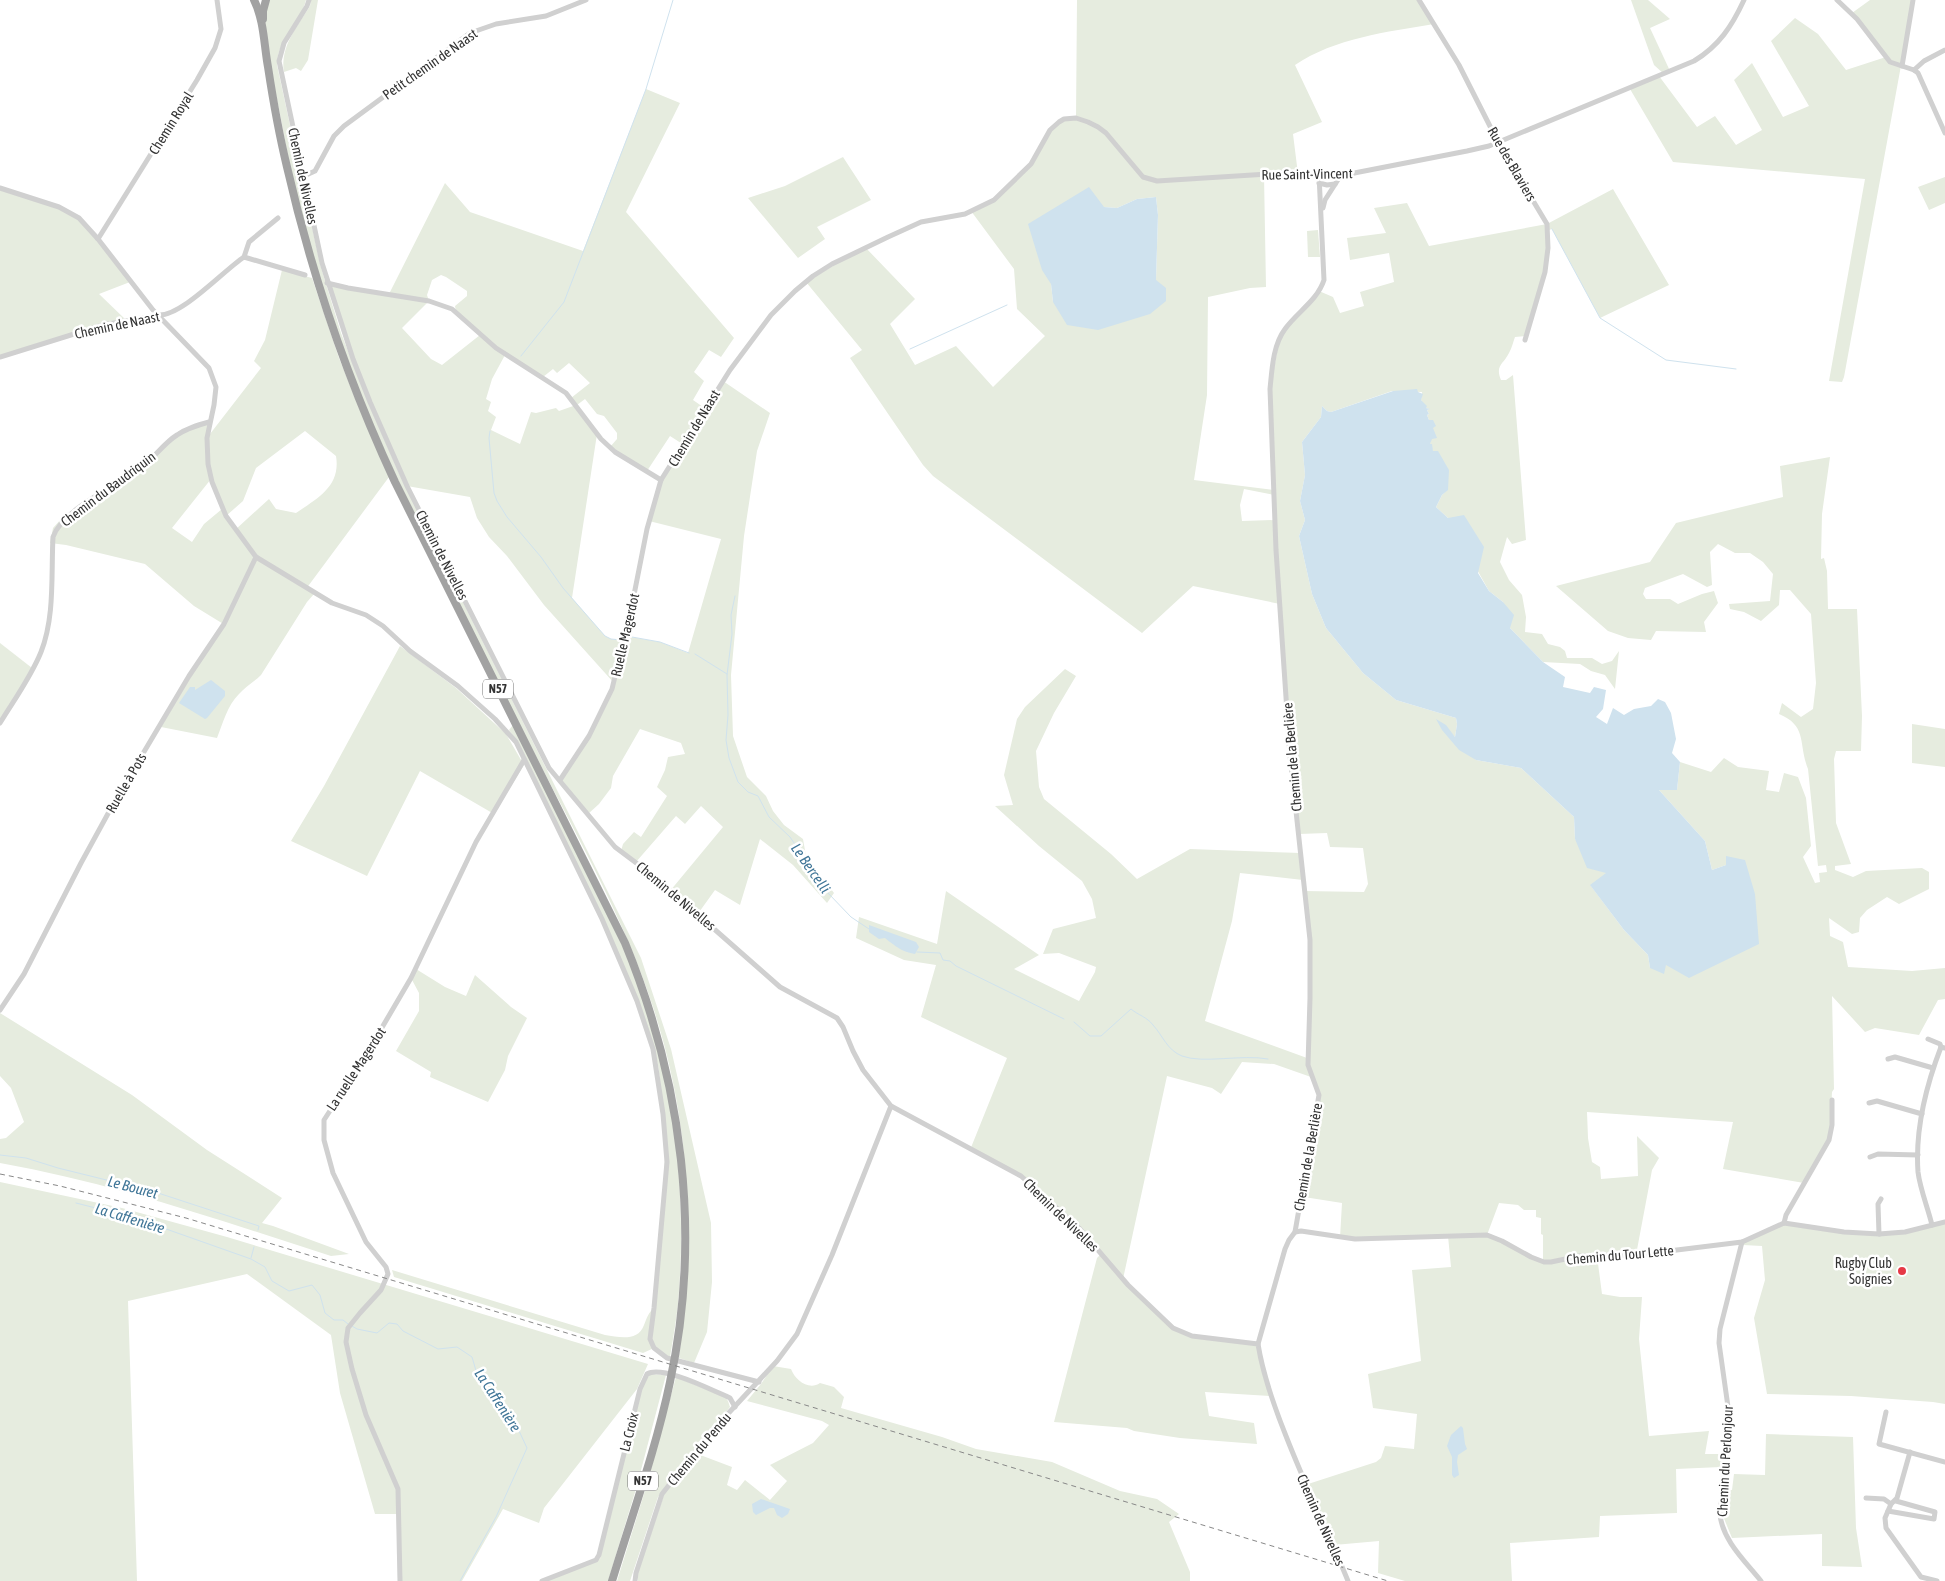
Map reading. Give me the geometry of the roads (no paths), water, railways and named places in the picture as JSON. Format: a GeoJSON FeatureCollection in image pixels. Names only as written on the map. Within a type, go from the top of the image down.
{"type":"FeatureCollection","features":[{"type":"Feature","properties":{"kind":"highway","name":"N57"},"geometry":{"type":"LineString","coordinates":[[254,0],[262,26],[277,121],[300,220],[325,307],[362,407],[395,482],[615,921],[641,983],[658,1034],[676,1112],[685,1201],[684,1285],[679,1335],[671,1380],[659,1428],[612,1581]]}},
{"type":"Feature","properties":{"kind":"highway","name":"N57"},"geometry":{"type":"LineString","coordinates":[[262,26],[266,0]]}},
{"type":"Feature","properties":{"kind":"street","name":"Chemin Royal"},"geometry":{"type":"LineString","coordinates":[[98,239],[198,80],[215,48],[221,29],[217,0]]}},
{"type":"Feature","properties":{"kind":"street","name":"Chemin de Nivelles"},"geometry":{"type":"LineString","coordinates":[[309,0],[284,43],[279,62],[327,283],[370,402],[401,473],[549,768],[615,847],[655,877],[773,982],[837,1018],[863,1070],[891,1106],[1021,1176],[1079,1228],[1128,1285],[1173,1328],[1192,1336],[1258,1344],[1265,1379],[1276,1410],[1305,1485],[1348,1581]]}},
{"type":"Feature","properties":{"kind":"street","name":"Petit chemin de Naast"},"geometry":{"type":"LineString","coordinates":[[304,176],[310,175],[315,171],[334,136],[344,126],[470,33],[491,25],[546,16],[586,0]]}},
{"type":"Feature","properties":{"kind":"street","name":"Rue des Blaviers"},"geometry":{"type":"LineString","coordinates":[[1419,0],[1467,79],[1498,142],[1549,230],[1545,272],[1525,340]]}},
{"type":"Feature","properties":{"kind":"street","name":"Rue Saint-Vincent"},"geometry":{"type":"LineString","coordinates":[[947,218],[971,212],[1000,195],[1030,164],[1050,130],[1064,119],[1069,118],[1088,122],[1098,127],[1144,177],[1157,181],[1283,173],[1341,175],[1489,146],[1694,62],[1714,46],[1727,32],[1744,0]]}},
{"type":"Feature","properties":{"kind":"street"},"geometry":{"type":"LineString","coordinates":[[1837,0],[1857,20],[1890,62],[1914,70],[1924,84],[1945,133]]}},
{"type":"Feature","properties":{"kind":"street"},"geometry":{"type":"LineString","coordinates":[[1902,66],[1913,0]]}},
{"type":"Feature","properties":{"kind":"street"},"geometry":{"type":"LineString","coordinates":[[1914,70],[1945,50]]}},
{"type":"Feature","properties":{"kind":"street","name":"Chemin de la Berlière"},"geometry":{"type":"LineString","coordinates":[[1258,1344],[1285,1249],[1295,1232],[1319,1095],[1308,1065],[1310,940],[1290,756],[1276,550],[1270,389],[1272,368],[1280,338],[1289,324],[1319,292],[1324,280],[1319,175]]}},
{"type":"Feature","properties":{"kind":"street"},"geometry":{"type":"LineString","coordinates":[[1322,211],[1325,200],[1341,175]]}},
{"type":"Feature","properties":{"kind":"street"},"geometry":{"type":"LineString","coordinates":[[1319,183],[1335,184]]}},
{"type":"Feature","properties":{"kind":"street"},"geometry":{"type":"LineString","coordinates":[[0,188],[68,211],[79,218],[158,315],[209,368],[216,387],[207,438],[208,464],[216,496],[226,516],[256,557],[332,603],[366,615],[383,626],[410,651],[458,686],[512,736],[587,887],[622,964],[641,1013],[656,1065],[667,1162],[650,1335],[651,1344],[667,1358],[759,1382]]}},
{"type":"Feature","properties":{"kind":"street"},"geometry":{"type":"LineString","coordinates":[[278,218],[249,242],[244,257],[305,275]]}},
{"type":"Feature","properties":{"kind":"street","name":"Chemin de Naast"},"geometry":{"type":"LineString","coordinates":[[327,283],[429,301],[452,309],[496,348],[566,393],[601,439],[615,452],[661,480],[730,370],[771,315],[794,292],[813,276],[865,247],[917,224],[947,218]]}},
{"type":"Feature","properties":{"kind":"street","name":"Chemin de Naast"},"geometry":{"type":"LineString","coordinates":[[0,357],[103,325],[164,315],[181,307],[244,257]]}},
{"type":"Feature","properties":{"kind":"street","name":"Chemin du Baudriquin"},"geometry":{"type":"LineString","coordinates":[[0,723],[32,671],[44,644],[50,606],[53,537],[56,530],[66,519],[86,504],[115,483],[143,467],[173,438],[193,426],[210,422]]}},
{"type":"Feature","properties":{"kind":"street","name":"Ruelle Magerdot"},"geometry":{"type":"LineString","coordinates":[[560,780],[589,736],[602,712],[614,683],[647,529],[661,480]]}},
{"type":"Feature","properties":{"kind":"street","name":"Ruelle à Pots"},"geometry":{"type":"LineString","coordinates":[[0,1010],[24,974],[80,863],[116,799],[189,676],[224,624],[256,557]]}},
{"type":"Feature","properties":{"kind":"street","name":"La ruelle Magerdot"},"geometry":{"type":"LineString","coordinates":[[400,1581],[398,1489],[369,1423],[357,1388],[346,1337],[350,1326],[381,1290],[388,1274],[386,1267],[366,1242],[333,1173],[323,1133],[324,1120],[363,1060],[411,978],[476,842],[524,760]]}},
{"type":"Feature","properties":{"kind":"street"},"geometry":{"type":"LineString","coordinates":[[1928,1039],[1943,1047],[1933,1068],[1922,1114],[1918,1155],[1918,1174],[1932,1225]]}},
{"type":"Feature","properties":{"kind":"street"},"geometry":{"type":"LineString","coordinates":[[1888,1059],[1895,1057],[1933,1068]]}},
{"type":"Feature","properties":{"kind":"street"},"geometry":{"type":"LineString","coordinates":[[1832,1100],[1832,1125],[1829,1140],[1786,1215],[1784,1223],[1844,1232],[1878,1234],[1905,1232],[1945,1222]]}},
{"type":"Feature","properties":{"kind":"street"},"geometry":{"type":"LineString","coordinates":[[1869,1103],[1877,1101],[1922,1114]]}},
{"type":"Feature","properties":{"kind":"street","name":"Chemin du Pendu"},"geometry":{"type":"LineString","coordinates":[[635,1581],[662,1494],[710,1433],[759,1382],[790,1344],[802,1325],[891,1106]]}},
{"type":"Feature","properties":{"kind":"street"},"geometry":{"type":"LineString","coordinates":[[1870,1157],[1878,1154],[1918,1155]]}},
{"type":"Feature","properties":{"kind":"street"},"geometry":{"type":"LineString","coordinates":[[1878,1234],[1878,1204],[1881,1199]]}},
{"type":"Feature","properties":{"kind":"street","name":"Chemin du Tour Lette"},"geometry":{"type":"LineString","coordinates":[[1295,1232],[1302,1231],[1355,1239],[1487,1236],[1494,1237],[1531,1257],[1544,1262],[1551,1262],[1580,1256],[1636,1255],[1742,1242],[1784,1223]]}},
{"type":"Feature","properties":{"kind":"street","name":"Chemin du Perlonjour"},"geometry":{"type":"LineString","coordinates":[[1742,1242],[1720,1329],[1720,1351],[1730,1421],[1720,1514],[1722,1526],[1728,1539],[1761,1581]]}},
{"type":"Feature","properties":{"kind":"street","name":"La Croix"},"geometry":{"type":"LineString","coordinates":[[542,1581],[596,1560],[640,1389],[647,1374],[660,1372],[690,1382],[726,1396],[735,1407]]}},
{"type":"Feature","properties":{"kind":"street"},"geometry":{"type":"LineString","coordinates":[[1886,1412],[1879,1444],[1945,1462]]}},
{"type":"Feature","properties":{"kind":"street"},"geometry":{"type":"LineString","coordinates":[[1910,1452],[1894,1502],[1885,1518],[1886,1528],[1920,1579],[1937,1581]]}},
{"type":"Feature","properties":{"kind":"street"},"geometry":{"type":"LineString","coordinates":[[1866,1498],[1884,1499],[1935,1512],[1934,1519],[1888,1510]]}},
{"type":"Feature","properties":{"kind":"water"},"geometry":{"type":"Polygon","coordinates":[[[1089,187],[1104,207],[1117,208],[1137,199],[1156,197],[1158,215],[1156,280],[1166,288],[1166,301],[1150,314],[1098,330],[1067,325],[1053,302],[1051,284],[1042,270],[1028,224],[1089,187]]]}},
{"type":"Feature","properties":{"kind":"water"},"geometry":{"type":"Polygon","coordinates":[[[1417,389],[1418,392],[1423,394],[1421,400],[1427,406],[1426,408],[1430,409],[1427,410],[1429,420],[1433,420],[1436,426],[1433,428],[1437,438],[1432,439],[1430,444],[1432,444],[1433,451],[1438,451],[1449,470],[1448,490],[1442,495],[1436,507],[1448,518],[1464,515],[1484,547],[1478,573],[1489,591],[1503,602],[1514,615],[1510,628],[1543,662],[1565,677],[1563,687],[1590,693],[1594,687],[1606,690],[1603,709],[1596,717],[1607,724],[1613,708],[1624,715],[1634,709],[1651,706],[1658,699],[1665,702],[1671,713],[1676,739],[1672,753],[1680,762],[1677,790],[1659,790],[1705,841],[1712,870],[1726,865],[1726,856],[1745,860],[1755,894],[1759,944],[1689,978],[1666,965],[1664,974],[1650,968],[1648,955],[1624,930],[1590,885],[1606,873],[1587,868],[1575,839],[1574,817],[1521,768],[1476,760],[1459,750],[1442,730],[1436,719],[1446,725],[1455,737],[1456,718],[1396,700],[1363,673],[1326,628],[1312,594],[1299,536],[1305,520],[1300,501],[1305,475],[1302,442],[1321,417],[1322,406],[1331,412],[1393,391],[1417,389]]]}},
{"type":"Feature","properties":{"kind":"water"},"geometry":{"type":"Polygon","coordinates":[[[211,680],[225,691],[225,696],[205,719],[179,703],[190,687],[195,687],[195,690],[211,680]]]}},
{"type":"Feature","properties":{"kind":"water"},"geometry":{"type":"Polygon","coordinates":[[[869,925],[916,942],[919,947],[915,954],[902,950],[885,938],[879,939],[869,932],[869,925]]]}},
{"type":"Feature","properties":{"kind":"water"},"geometry":{"type":"Polygon","coordinates":[[[1461,1426],[1467,1449],[1458,1455],[1459,1475],[1454,1478],[1452,1475],[1452,1457],[1447,1446],[1451,1435],[1461,1426]]]}},
{"type":"Feature","properties":{"kind":"water"},"geometry":{"type":"Polygon","coordinates":[[[761,1499],[790,1509],[788,1514],[782,1518],[777,1515],[774,1508],[770,1508],[756,1515],[753,1512],[752,1504],[761,1499]]]}},
{"type":"Feature","properties":{"kind":"waterway"},"geometry":{"type":"LineString","coordinates":[[521,356],[564,302],[646,89],[673,0]]}},
{"type":"Feature","properties":{"kind":"waterway"},"geometry":{"type":"LineString","coordinates":[[1552,229],[1600,318],[1666,360],[1736,369]]}},
{"type":"Feature","properties":{"kind":"waterway"},"geometry":{"type":"LineString","coordinates":[[910,349],[1007,305]]}},
{"type":"Feature","properties":{"kind":"waterway"},"geometry":{"type":"LineString","coordinates":[[490,431],[494,493],[507,517],[541,557],[563,588],[605,636],[621,640]]}},
{"type":"Feature","properties":{"kind":"waterway","name":"Le Bercelli"},"geometry":{"type":"LineString","coordinates":[[735,596],[731,615],[732,634],[727,675],[728,715],[726,740],[729,758],[738,782],[748,792],[758,796],[769,817],[790,837],[828,893],[851,917],[869,929]]}},
{"type":"Feature","properties":{"kind":"waterway"},"geometry":{"type":"LineString","coordinates":[[632,637],[660,642],[689,653]]}},
{"type":"Feature","properties":{"kind":"waterway"},"geometry":{"type":"LineString","coordinates":[[695,654],[727,674]]}},
{"type":"Feature","properties":{"kind":"waterway","name":"Le Bercelli"},"geometry":{"type":"LineString","coordinates":[[917,952],[940,953],[943,960],[950,961],[956,966],[1064,1019]]}},
{"type":"Feature","properties":{"kind":"waterway"},"geometry":{"type":"LineString","coordinates":[[1074,1022],[1090,1036],[1101,1036],[1131,1009],[1151,1022],[1169,1046],[1182,1056],[1201,1059],[1268,1059]]}},
{"type":"Feature","properties":{"kind":"waterway","name":"Le Bouret"},"geometry":{"type":"LineString","coordinates":[[0,1155],[26,1158],[58,1168],[155,1192],[259,1226],[258,1230]]}},
{"type":"Feature","properties":{"kind":"waterway","name":"La Caffenière"},"geometry":{"type":"LineString","coordinates":[[76,1203],[135,1218],[251,1259],[265,1267],[272,1281],[289,1291],[312,1285],[320,1295],[325,1313],[334,1320],[343,1320],[348,1324]]}},
{"type":"Feature","properties":{"kind":"waterway","name":"Le Bouret"},"geometry":{"type":"LineString","coordinates":[[251,1258],[254,1247]]}},
{"type":"Feature","properties":{"kind":"waterway","name":"La Caffenière"},"geometry":{"type":"LineString","coordinates":[[352,1326],[357,1329],[377,1333],[389,1323],[397,1324],[403,1331],[438,1349],[457,1347],[472,1357],[477,1374],[491,1395],[514,1420],[527,1448],[496,1517],[460,1581]]}},
{"type":"Feature","properties":{"kind":"railway"},"geometry":{"type":"LineString","coordinates":[[0,1174],[60,1186],[186,1218],[1388,1581]]}},
{"type":"Feature","properties":{"kind":"place","name":"Rugby Club Soignies"},"geometry":{"type":"Point","coordinates":[1902,1271]}}]}
